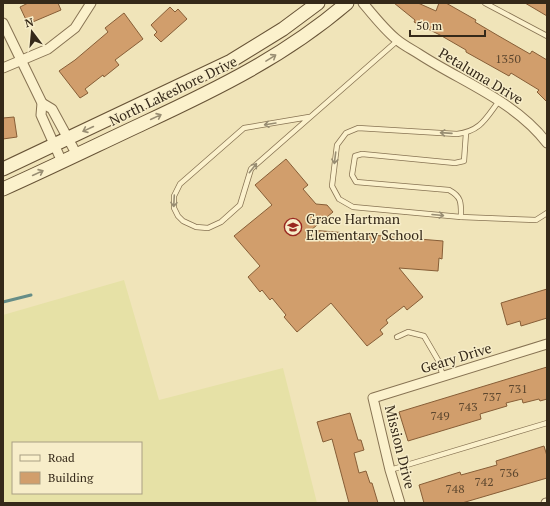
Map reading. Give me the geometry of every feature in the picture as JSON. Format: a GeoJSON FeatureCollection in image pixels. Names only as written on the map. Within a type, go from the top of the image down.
{"type":"FeatureCollection","features":[{"type":"Feature","properties":{"kind":"main road","name":"North Lakeshore Drive"},"geometry":{"type":"LineString","coordinates":[[3,169],[231,61],[283,29],[318,3]]}},
{"type":"Feature","properties":{"kind":"main road","name":"North Lakeshore Drive"},"geometry":{"type":"LineString","coordinates":[[3,189],[195,99],[249,71],[291,46],[347,3]]}},
{"type":"Feature","properties":{"kind":"street"},"geometry":{"type":"LineString","coordinates":[[3,68],[48,49],[75,28],[91,3]]}},
{"type":"Feature","properties":{"kind":"street","name":"Petaluma Drive"},"geometry":{"type":"LineString","coordinates":[[363,3],[397,40],[523,117],[547,143]]}},
{"type":"Feature","properties":{"kind":"street"},"geometry":{"type":"LineString","coordinates":[[3,23],[42,103],[52,109],[78,155]]}},
{"type":"Feature","properties":{"kind":"street"},"geometry":{"type":"LineString","coordinates":[[42,103],[40,115],[62,162]]}},
{"type":"Feature","properties":{"kind":"street","name":"Geary Drive"},"geometry":{"type":"LineString","coordinates":[[373,398],[547,344]]}},
{"type":"Feature","properties":{"kind":"street","name":"Mission Drive"},"geometry":{"type":"LineString","coordinates":[[373,398],[390,470],[400,503]]}},
{"type":"Feature","properties":{"kind":"lane"},"geometry":{"type":"LineString","coordinates":[[485,3],[547,36]]}},
{"type":"Feature","properties":{"kind":"lane"},"geometry":{"type":"LineString","coordinates":[[309,117],[244,128],[180,184],[174,196],[174,208],[178,216],[183,221],[196,227],[208,228],[221,222],[240,205],[251,169],[397,40]]}},
{"type":"Feature","properties":{"kind":"lane"},"geometry":{"type":"LineString","coordinates":[[499,101],[479,127],[466,133],[457,134],[358,128],[346,133],[337,145],[332,186],[339,199],[353,207],[461,217],[536,220],[547,213]]}},
{"type":"Feature","properties":{"kind":"lane"},"geometry":{"type":"LineString","coordinates":[[461,217],[461,202],[456,194],[449,190],[356,182],[352,175],[355,156],[362,154],[455,163],[464,161],[466,133]]}},
{"type":"Feature","properties":{"kind":"lane"},"geometry":{"type":"LineString","coordinates":[[397,337],[408,332],[424,336],[438,360],[443,376]]}},
{"type":"Feature","properties":{"kind":"lane"},"geometry":{"type":"LineString","coordinates":[[390,470],[547,423]]}},
{"type":"Feature","properties":{"kind":"shaded area"},"geometry":{"type":"Polygon","coordinates":[[[124,280],[159,400],[283,368],[317,503],[3,503],[3,315],[124,280]]]}},
{"type":"Feature","properties":{"kind":"building"},"geometry":{"type":"Polygon","coordinates":[[[28,3],[58,3],[61,10],[28,24],[20,7],[28,3]]]}},
{"type":"Feature","properties":{"kind":"building"},"geometry":{"type":"Polygon","coordinates":[[[394,3],[418,3],[436,11],[439,3],[446,3],[530,54],[532,51],[547,60],[547,102],[537,92],[539,90],[511,73],[509,76],[466,52],[466,50],[440,35],[414,22],[415,20],[394,3]]]}},
{"type":"Feature","properties":{"kind":"building"},"geometry":{"type":"Polygon","coordinates":[[[525,3],[547,3],[547,16],[525,3]]]}},
{"type":"Feature","properties":{"kind":"building"},"geometry":{"type":"Polygon","coordinates":[[[170,7],[175,12],[178,9],[187,19],[161,42],[154,35],[157,32],[151,25],[170,7]]]}},
{"type":"Feature","properties":{"kind":"building"},"geometry":{"type":"Polygon","coordinates":[[[124,13],[143,39],[115,60],[119,65],[85,89],[88,93],[80,98],[59,71],[75,60],[108,32],[105,28],[124,13]]]}},
{"type":"Feature","properties":{"kind":"building"},"geometry":{"type":"Polygon","coordinates":[[[14,117],[17,137],[3,139],[3,118],[14,117]]]}},
{"type":"Feature","properties":{"kind":"building","name":"Grace Hartman Elementary School"},"geometry":{"type":"Polygon","coordinates":[[[286,159],[308,185],[303,189],[316,204],[327,205],[333,212],[311,230],[443,241],[442,259],[439,258],[438,271],[399,268],[423,297],[407,310],[404,306],[386,320],[388,323],[380,330],[383,334],[367,346],[331,303],[297,332],[284,317],[286,315],[272,298],[270,300],[262,290],[260,292],[248,277],[260,266],[234,236],[272,205],[255,185],[286,159]]]}},
{"type":"Feature","properties":{"kind":"building"},"geometry":{"type":"Polygon","coordinates":[[[547,289],[547,318],[521,326],[520,321],[507,325],[501,303],[547,289]]]}},
{"type":"Feature","properties":{"kind":"building"},"geometry":{"type":"Polygon","coordinates":[[[547,367],[547,399],[540,401],[539,399],[523,403],[522,399],[506,403],[507,406],[480,414],[481,419],[408,441],[399,412],[547,367]]]}},
{"type":"Feature","properties":{"kind":"building"},"geometry":{"type":"Polygon","coordinates":[[[350,413],[358,440],[361,440],[364,450],[354,453],[359,473],[366,471],[370,483],[372,483],[378,503],[349,503],[332,439],[323,442],[317,422],[350,413]]]}},
{"type":"Feature","properties":{"kind":"building"},"geometry":{"type":"Polygon","coordinates":[[[544,446],[547,456],[547,478],[462,503],[424,503],[419,485],[460,472],[461,475],[497,465],[496,461],[544,446]]]}},
{"type":"Feature","properties":{"kind":"waterway"},"geometry":{"type":"LineString","coordinates":[[3,302],[31,295]]}},
{"type":"Feature","properties":{"kind":"place","name":"Grace Hartman Elementary School"},"geometry":{"type":"Point","coordinates":[293,227]}}]}
